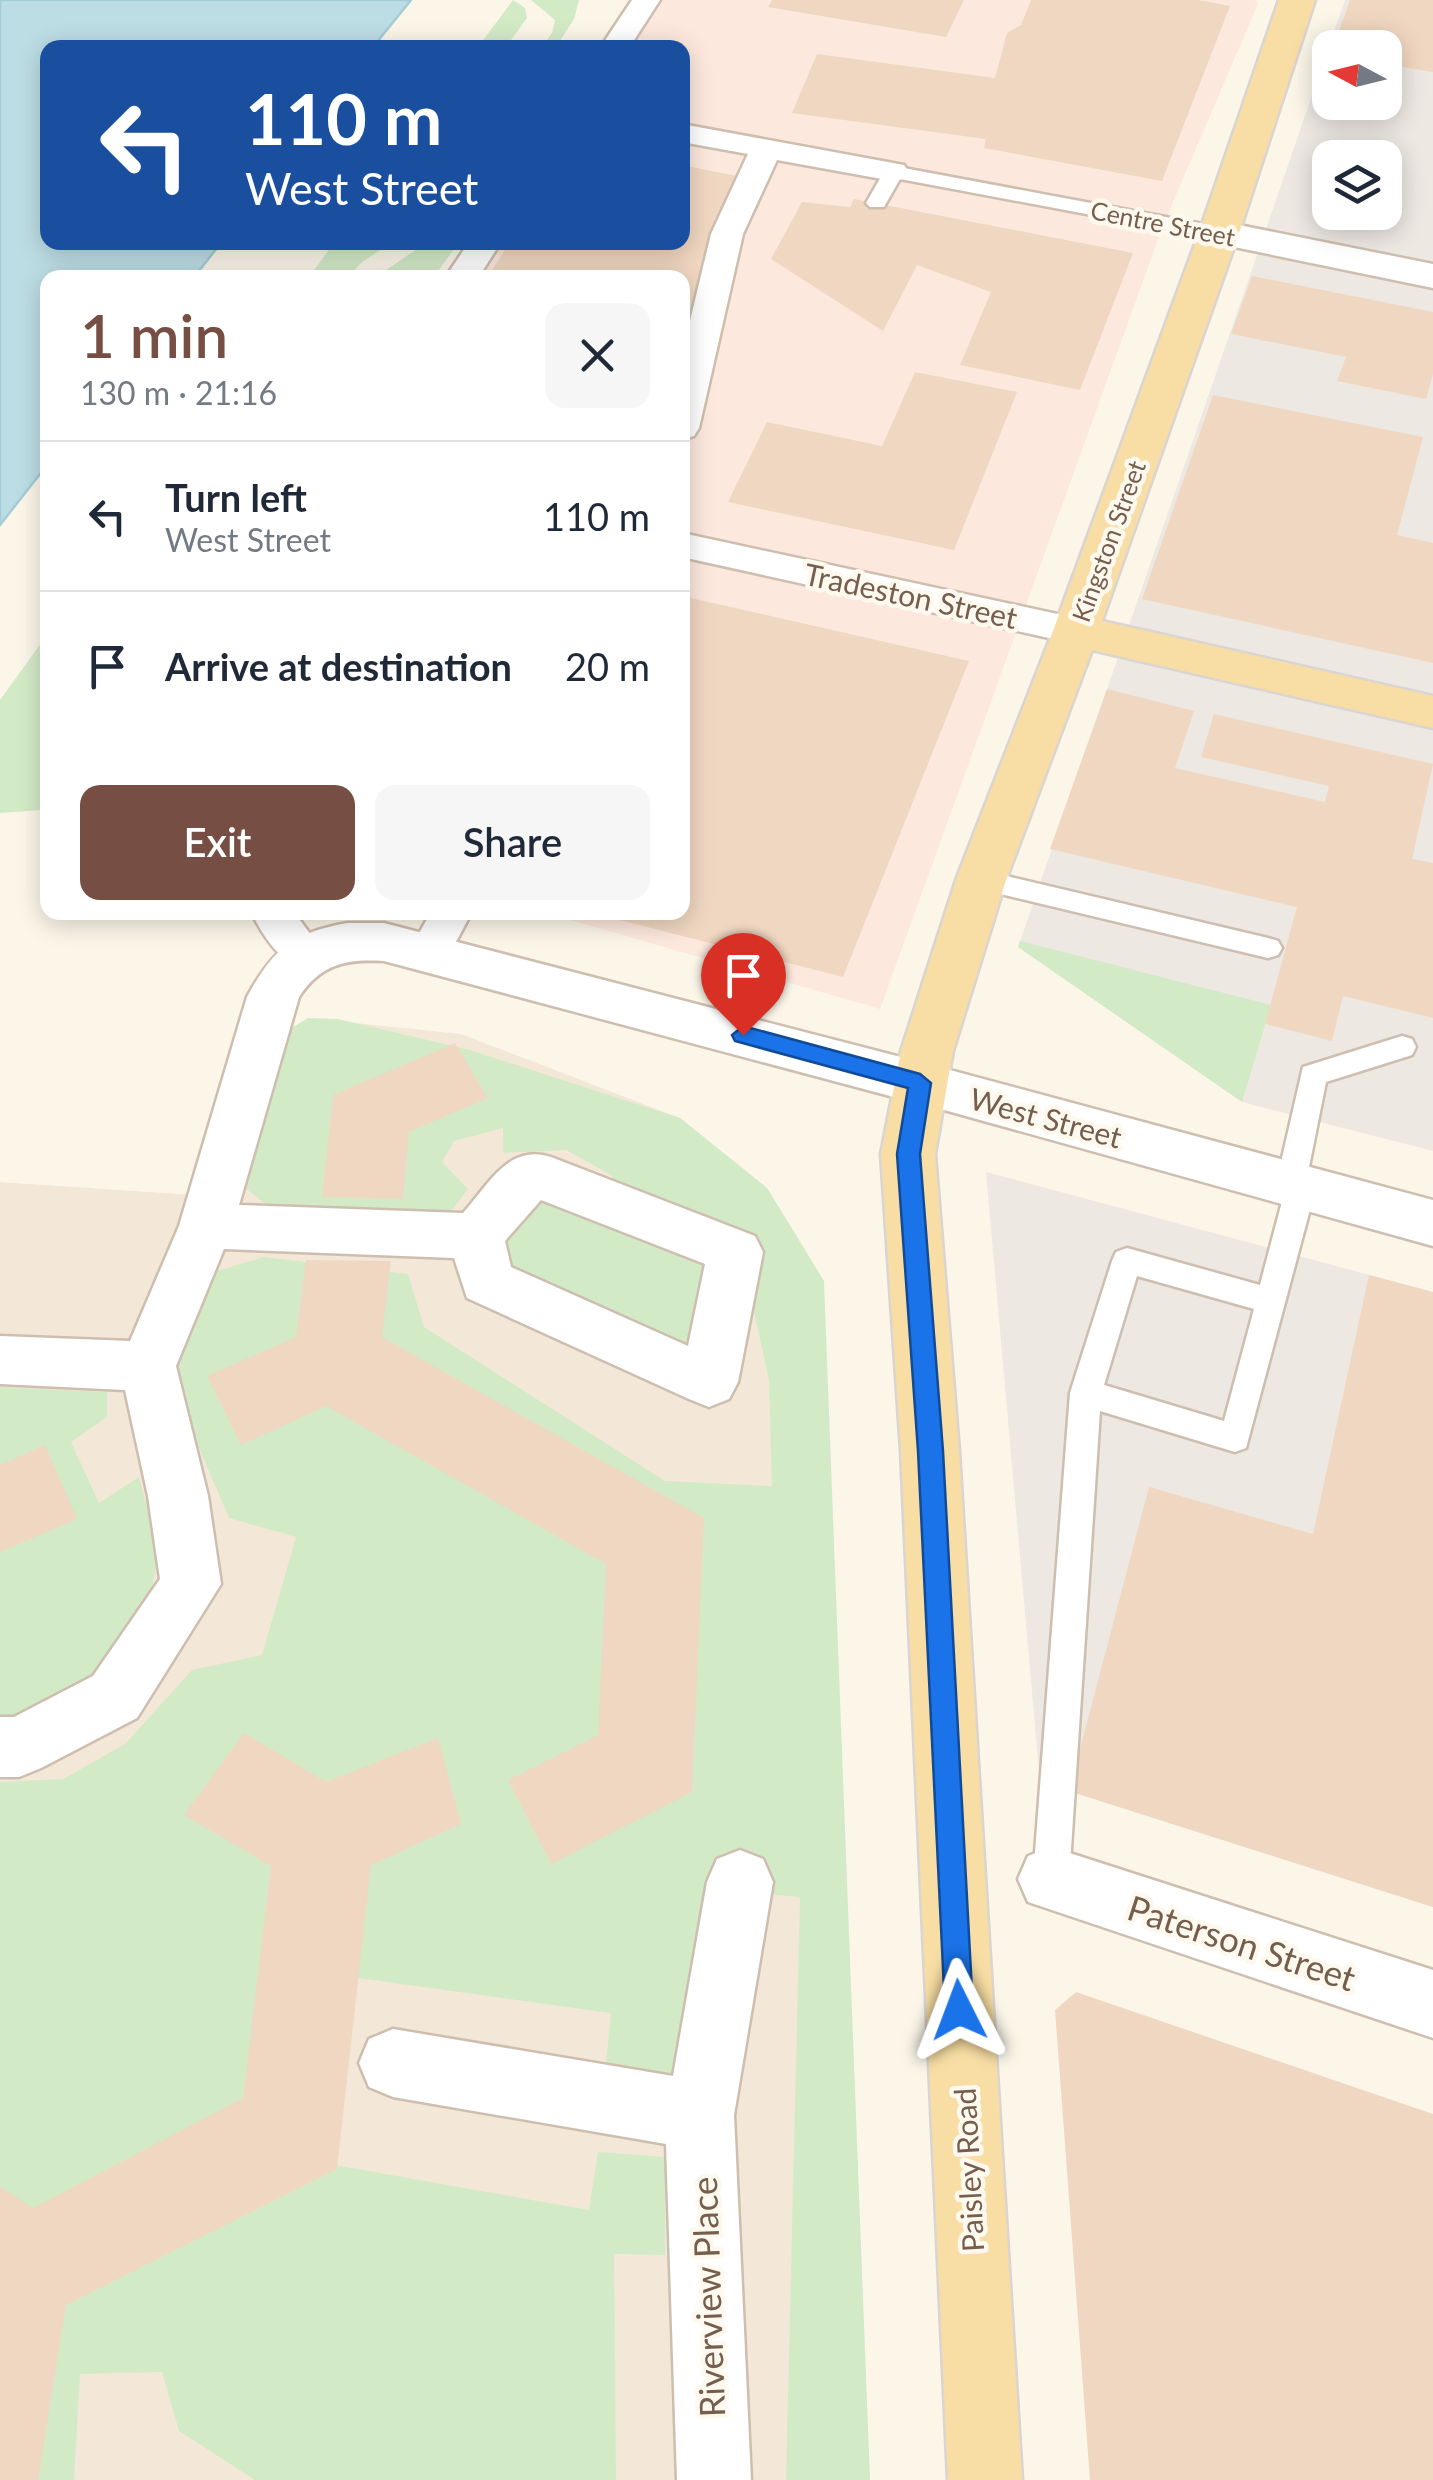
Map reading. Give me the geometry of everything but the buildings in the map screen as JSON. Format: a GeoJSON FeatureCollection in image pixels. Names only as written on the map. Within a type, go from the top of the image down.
{"type":"FeatureCollection","features":[{"type":"Feature","properties":{"kind":"main road","name":"Kingston Street"},"geometry":{"type":"LineString","coordinates":[[920,1083],[981,880],[1076,631],[1219,233],[1297,0]]}},
{"type":"Feature","properties":{"kind":"main road","name":"Tradeston Street"},"geometry":{"type":"LineString","coordinates":[[1076,631],[1433,712]]}},
{"type":"Feature","properties":{"kind":"main road","name":"Paisley Road"},"geometry":{"type":"LineString","coordinates":[[920,1083],[908,1154],[930,1451],[985,2480]]}},
{"type":"Feature","properties":{"kind":"street"},"geometry":{"type":"LineString","coordinates":[[619,40],[646,0]]}},
{"type":"Feature","properties":{"kind":"street","name":"Centre Street"},"geometry":{"type":"LineString","coordinates":[[690,135],[894,172]]}},
{"type":"Feature","properties":{"kind":"street"},"geometry":{"type":"LineString","coordinates":[[690,394],[728,234],[766,149]]}},
{"type":"Feature","properties":{"kind":"street","name":"Centre Street"},"geometry":{"type":"LineString","coordinates":[[1219,233],[1433,276]]}},
{"type":"Feature","properties":{"kind":"street","name":"Tradeston Street"},"geometry":{"type":"LineString","coordinates":[[690,547],[1076,631]]}},
{"type":"Feature","properties":{"kind":"street"},"geometry":{"type":"LineString","coordinates":[[0,1747],[19,1748],[114,1697],[191,1584],[178,1496],[148,1366],[206,1226],[281,980],[287,933]]}},
{"type":"Feature","properties":{"kind":"street","name":"West Street"},"geometry":{"type":"LineString","coordinates":[[287,933],[322,945],[440,933],[920,1083],[1433,1223]]}},
{"type":"Feature","properties":{"kind":"street"},"geometry":{"type":"LineString","coordinates":[[532,1173],[735,1252],[709,1382],[487,1281],[476,1236],[532,1173]]}},
{"type":"Feature","properties":{"kind":"street"},"geometry":{"type":"LineString","coordinates":[[206,1226],[476,1236]]}},
{"type":"Feature","properties":{"kind":"street"},"geometry":{"type":"LineString","coordinates":[[0,1360],[148,1366]]}},
{"type":"Feature","properties":{"kind":"street","name":"Paterson Street"},"geometry":{"type":"LineString","coordinates":[[1051,1880],[1433,2004]]}},
{"type":"Feature","properties":{"kind":"street","name":"Riverview Place"},"geometry":{"type":"LineString","coordinates":[[714,2480],[700,2115],[740,1882]]}},
{"type":"Feature","properties":{"kind":"street"},"geometry":{"type":"LineString","coordinates":[[393,2063],[700,2115]]}},
{"type":"Feature","properties":{"kind":"lane","name":"Centre Street"},"geometry":{"type":"LineString","coordinates":[[894,172],[1219,233]]}},
{"type":"Feature","properties":{"kind":"lane"},"geometry":{"type":"LineString","coordinates":[[877,203],[894,172]]}},
{"type":"Feature","properties":{"kind":"lane"},"geometry":{"type":"LineString","coordinates":[[981,880],[1268,948]]}},
{"type":"Feature","properties":{"kind":"lane"},"geometry":{"type":"LineString","coordinates":[[1086,1393],[1235,1438],[1272,1301],[1296,1185],[1312,1075],[1402,1047]]}},
{"type":"Feature","properties":{"kind":"lane"},"geometry":{"type":"LineString","coordinates":[[1051,1880],[1086,1393],[1127,1260],[1272,1301]]}},
{"type":"Feature","properties":{"kind":"shaded area"},"geometry":{"type":"Polygon","coordinates":[[[641,0],[1255,0],[1258,4],[1164,223],[880,1009],[570,920],[690,920],[690,270],[468,270],[481,250],[690,250],[690,40],[616,40],[641,0]]]}},
{"type":"Feature","properties":{"kind":"shaded area"},"geometry":{"type":"Polygon","coordinates":[[[1345,0],[1433,0],[1433,1151],[1242,1102],[1018,947],[1312,96],[1312,120],[1402,120],[1402,30],[1335,30],[1345,0]]]}},
{"type":"Feature","properties":{"kind":"shaded area"},"geometry":{"type":"Polygon","coordinates":[[[308,1018],[461,1034],[680,1118],[767,1188],[824,1281],[797,2480],[0,2480],[0,1182],[195,1195],[308,1018]]]}},
{"type":"Feature","properties":{"kind":"shaded area"},"geometry":{"type":"Polygon","coordinates":[[[986,1172],[1433,1292],[1433,1907],[1040,1782],[986,1172]]]}},
{"type":"Feature","properties":{"kind":"green space"},"geometry":{"type":"Polygon","coordinates":[[[513,0],[525,8],[527,18],[511,40],[483,40],[513,0]]]}},
{"type":"Feature","properties":{"kind":"green space"},"geometry":{"type":"Polygon","coordinates":[[[531,0],[579,0],[574,19],[560,40],[547,40],[555,20],[531,0]]]}},
{"type":"Feature","properties":{"kind":"green space"},"geometry":{"type":"Polygon","coordinates":[[[328,250],[380,250],[355,270],[314,270],[328,250]]]}},
{"type":"Feature","properties":{"kind":"green space"},"geometry":{"type":"Polygon","coordinates":[[[415,250],[453,250],[439,270],[386,270],[415,250]]]}},
{"type":"Feature","properties":{"kind":"green space"},"geometry":{"type":"Polygon","coordinates":[[[40,645],[40,810],[0,813],[0,700],[40,645]]]}},
{"type":"Feature","properties":{"kind":"green space"},"geometry":{"type":"Polygon","coordinates":[[[1020,941],[1271,1005],[1242,1102],[1018,947],[1020,941]]]}},
{"type":"Feature","properties":{"kind":"green space"},"geometry":{"type":"Polygon","coordinates":[[[308,1018],[338,1019],[470,1050],[680,1118],[767,1188],[824,1281],[870,2480],[786,2480],[800,1897],[712,1889],[681,2091],[605,2075],[611,2013],[358,1978],[323,2163],[589,2210],[598,2152],[665,2157],[665,2255],[614,2254],[616,2480],[255,2480],[179,2431],[162,2372],[80,2374],[74,2480],[0,2480],[0,1782],[63,1779],[125,1744],[192,1670],[262,1655],[296,1537],[229,1518],[172,1385],[187,1313],[217,1271],[264,1257],[408,1274],[424,1327],[665,1481],[772,1486],[769,1380],[746,1275],[656,1384],[462,1266],[534,1182],[589,1209],[613,1176],[566,1150],[503,1153],[503,1128],[454,1141],[442,1162],[468,1189],[429,1240],[270,1207],[237,1182],[277,1037],[308,1018]]]}},
{"type":"Feature","properties":{"kind":"green space"},"geometry":{"type":"Polygon","coordinates":[[[0,1387],[107,1392],[107,1417],[71,1442],[99,1503],[139,1477],[159,1553],[146,1615],[90,1680],[14,1718],[0,1716],[0,1387]]]}},
{"type":"Feature","properties":{"kind":"water"},"geometry":{"type":"Polygon","coordinates":[[[0,0],[411,0],[379,40],[40,40],[40,250],[215,250],[200,270],[40,270],[40,474],[0,525],[0,0]]]}},
{"type":"Feature","properties":{"kind":"route"},"geometry":{"type":"LineString","coordinates":[[743,1035],[920,1083],[908,1154],[930,1451],[959,2010]]}}]}
